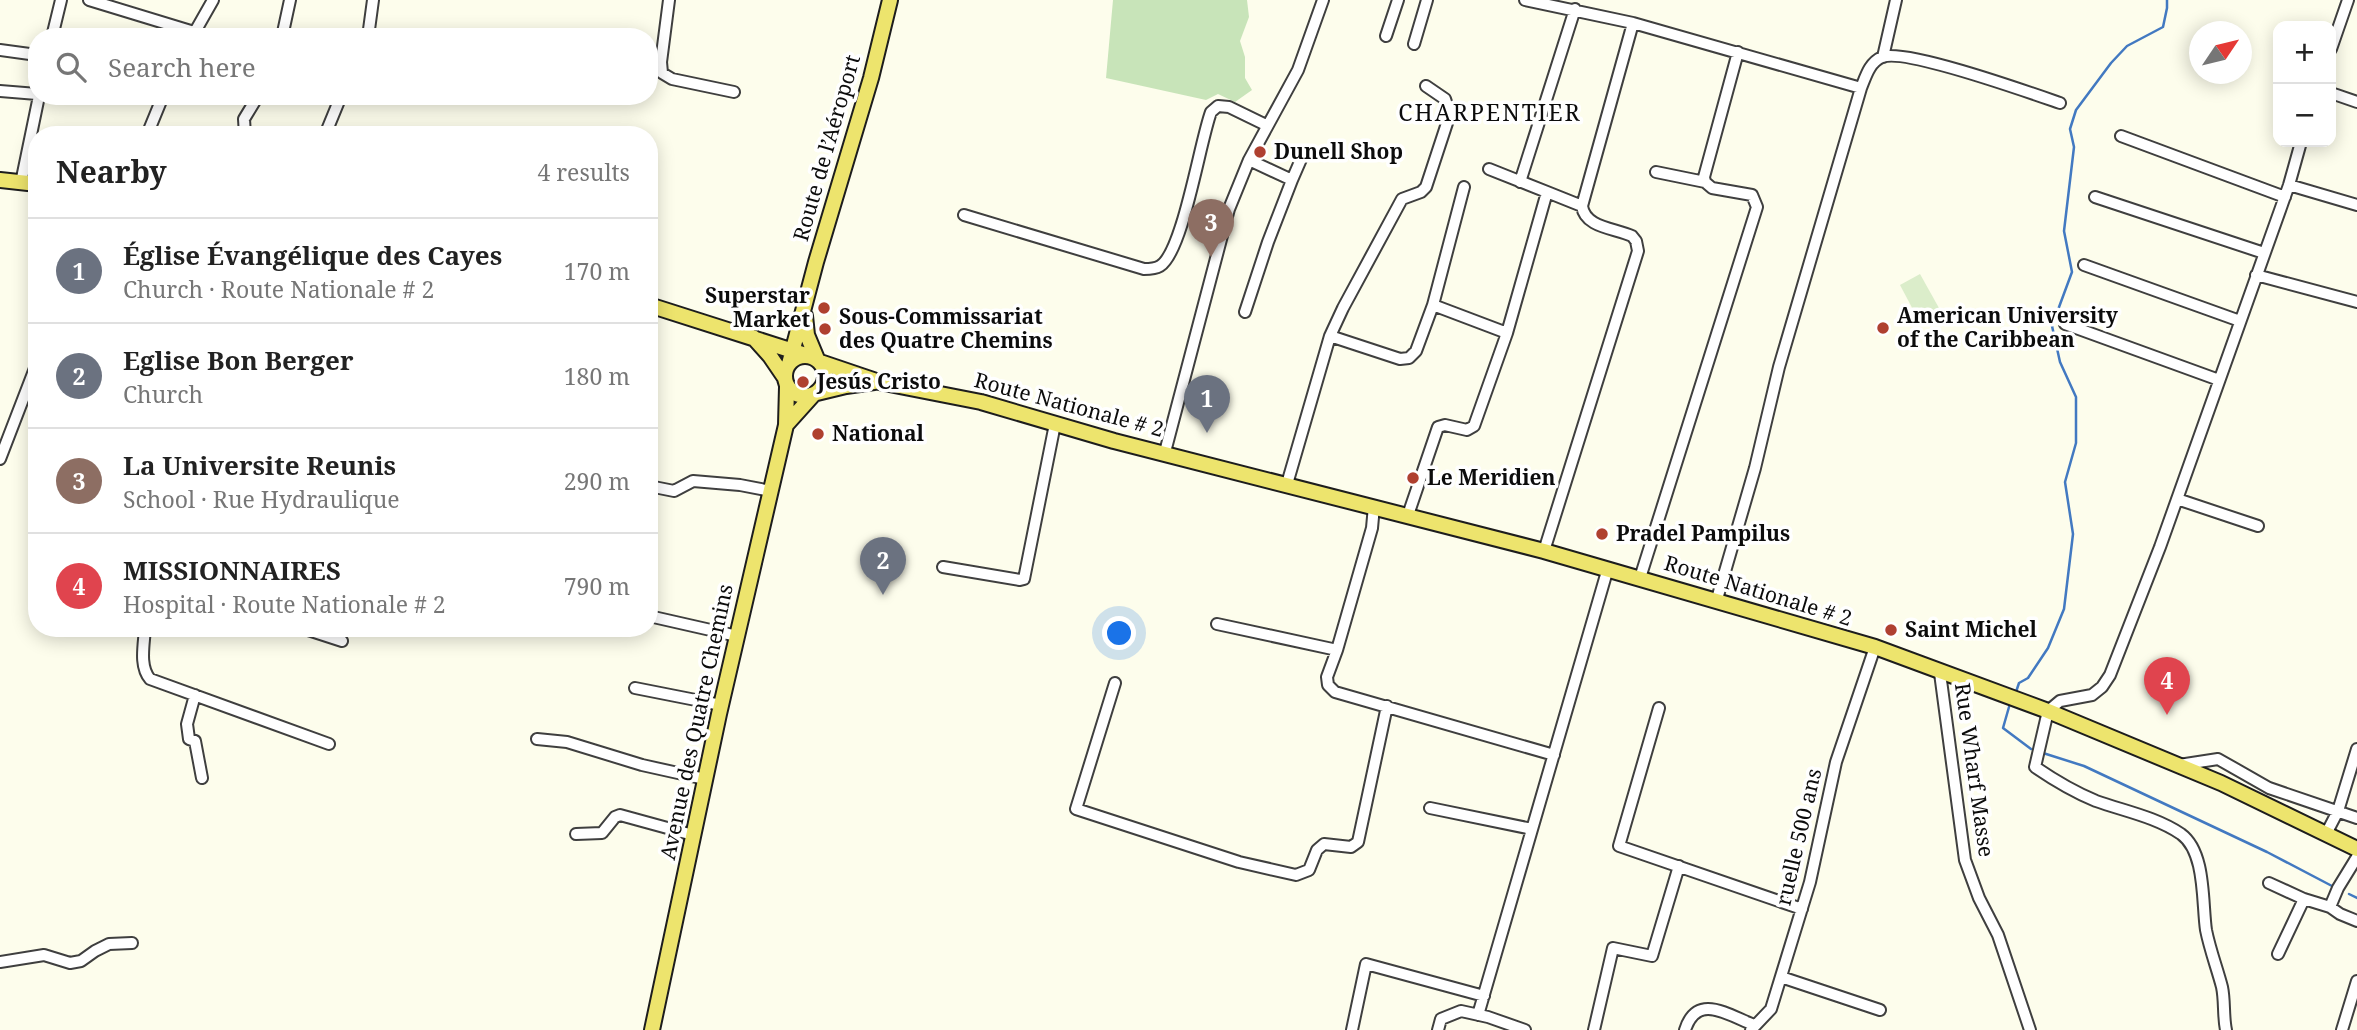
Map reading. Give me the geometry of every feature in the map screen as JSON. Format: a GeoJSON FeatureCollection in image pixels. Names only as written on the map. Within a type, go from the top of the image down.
{"type":"FeatureCollection","features":[{"type":"Feature","properties":{"kind":"main road","name":"Route de l’Aéroport"},"geometry":{"type":"LineString","coordinates":[[789,370],[816,262],[872,78],[890,0]]}},
{"type":"Feature","properties":{"kind":"main road"},"geometry":{"type":"LineString","coordinates":[[0,180],[28,183]]}},
{"type":"Feature","properties":{"kind":"main road"},"geometry":{"type":"LineString","coordinates":[[658,308],[752,337],[789,370],[800,396],[815,394],[825,381],[824,368],[816,359],[799,357],[789,370]]}},
{"type":"Feature","properties":{"kind":"main road","name":"Route de l’Aéroport"},"geometry":{"type":"LineString","coordinates":[[804,308],[807,335],[816,359]]}},
{"type":"Feature","properties":{"kind":"main road"},"geometry":{"type":"LineString","coordinates":[[752,337],[770,356],[789,370]]}},
{"type":"Feature","properties":{"kind":"main road","name":"Route Nationale # 2"},"geometry":{"type":"LineString","coordinates":[[816,359],[879,382],[981,402],[1114,441],[1608,568],[1875,647],[2048,711],[2221,783],[2357,849]]}},
{"type":"Feature","properties":{"kind":"main road","name":"Avenue des Quatre Chemins"},"geometry":{"type":"LineString","coordinates":[[652,1030],[721,705],[786,425],[789,370]]}},
{"type":"Feature","properties":{"kind":"main road","name":"Route Nationale # 2"},"geometry":{"type":"LineString","coordinates":[[815,394],[846,386],[879,382]]}},
{"type":"Feature","properties":{"kind":"main road","name":"Avenue des Quatre Chemins"},"geometry":{"type":"LineString","coordinates":[[786,425],[815,394]]}},
{"type":"Feature","properties":{"kind":"street"},"geometry":{"type":"LineString","coordinates":[[54,28],[61,0]]}},
{"type":"Feature","properties":{"kind":"street"},"geometry":{"type":"LineString","coordinates":[[89,0],[175,28]]}},
{"type":"Feature","properties":{"kind":"street"},"geometry":{"type":"LineString","coordinates":[[199,28],[213,0]]}},
{"type":"Feature","properties":{"kind":"street"},"geometry":{"type":"LineString","coordinates":[[284,28],[290,0]]}},
{"type":"Feature","properties":{"kind":"street"},"geometry":{"type":"LineString","coordinates":[[369,28],[373,0]]}},
{"type":"Feature","properties":{"kind":"street"},"geometry":{"type":"LineString","coordinates":[[669,0],[662,73],[672,79],[734,92]]}},
{"type":"Feature","properties":{"kind":"street"},"geometry":{"type":"LineString","coordinates":[[1165,452],[1229,209],[1266,125],[1298,70],[1324,0]]}},
{"type":"Feature","properties":{"kind":"street"},"geometry":{"type":"LineString","coordinates":[[1386,36],[1398,0]]}},
{"type":"Feature","properties":{"kind":"street"},"geometry":{"type":"LineString","coordinates":[[1414,44],[1427,0]]}},
{"type":"Feature","properties":{"kind":"street"},"geometry":{"type":"LineString","coordinates":[[1526,0],[1633,23],[1861,88]]}},
{"type":"Feature","properties":{"kind":"street"},"geometry":{"type":"LineString","coordinates":[[1883,57],[1896,0]]}},
{"type":"Feature","properties":{"kind":"street"},"geometry":{"type":"LineString","coordinates":[[2336,38],[2351,3]]}},
{"type":"Feature","properties":{"kind":"street"},"geometry":{"type":"LineString","coordinates":[[1520,182],[1575,9]]}},
{"type":"Feature","properties":{"kind":"street"},"geometry":{"type":"LineString","coordinates":[[1544,551],[1638,251],[1632,236],[1594,223],[1583,212],[1582,206],[1633,23]]}},
{"type":"Feature","properties":{"kind":"street"},"geometry":{"type":"LineString","coordinates":[[0,50],[28,54]]}},
{"type":"Feature","properties":{"kind":"street"},"geometry":{"type":"LineString","coordinates":[[1704,182],[1738,52]]}},
{"type":"Feature","properties":{"kind":"street"},"geometry":{"type":"LineString","coordinates":[[1717,599],[1755,468],[1779,367],[1861,88],[1871,66],[1883,57],[1899,56],[1993,79],[2060,103]]}},
{"type":"Feature","properties":{"kind":"street"},"geometry":{"type":"LineString","coordinates":[[1287,484],[1331,336],[1343,308],[1402,200],[1426,187],[1450,114],[1445,99],[1426,86]]}},
{"type":"Feature","properties":{"kind":"street"},"geometry":{"type":"LineString","coordinates":[[0,91],[28,94]]}},
{"type":"Feature","properties":{"kind":"street"},"geometry":{"type":"LineString","coordinates":[[2336,95],[2357,102]]}},
{"type":"Feature","properties":{"kind":"street"},"geometry":{"type":"LineString","coordinates":[[32,126],[36,105]]}},
{"type":"Feature","properties":{"kind":"street"},"geometry":{"type":"LineString","coordinates":[[151,126],[159,105]]}},
{"type":"Feature","properties":{"kind":"street"},"geometry":{"type":"LineString","coordinates":[[244,126],[244,119],[252,105]]}},
{"type":"Feature","properties":{"kind":"street"},"geometry":{"type":"LineString","coordinates":[[329,126],[337,105]]}},
{"type":"Feature","properties":{"kind":"street"},"geometry":{"type":"LineString","coordinates":[[964,215],[1144,269],[1153,269],[1166,261],[1183,218],[1211,112],[1218,106],[1229,107],[1266,125]]}},
{"type":"Feature","properties":{"kind":"street"},"geometry":{"type":"LineString","coordinates":[[2121,136],[2285,197]]}},
{"type":"Feature","properties":{"kind":"street"},"geometry":{"type":"LineString","coordinates":[[21,183],[28,147]]}},
{"type":"Feature","properties":{"kind":"street"},"geometry":{"type":"LineString","coordinates":[[2226,1030],[2222,988],[2203,914],[2204,895],[2193,849],[2188,840],[2167,826],[2082,794],[2035,767],[2048,711],[2060,701],[2092,695],[2110,676],[2177,499],[2285,197],[2300,147]]}},
{"type":"Feature","properties":{"kind":"street"},"geometry":{"type":"LineString","coordinates":[[1245,312],[1268,242],[1302,157]]}},
{"type":"Feature","properties":{"kind":"street"},"geometry":{"type":"LineString","coordinates":[[1249,160],[1292,180]]}},
{"type":"Feature","properties":{"kind":"street"},"geometry":{"type":"LineString","coordinates":[[1489,169],[1582,206]]}},
{"type":"Feature","properties":{"kind":"street"},"geometry":{"type":"LineString","coordinates":[[1640,578],[1757,207],[1755,198],[1748,193],[1713,188],[1704,182],[1656,172]]}},
{"type":"Feature","properties":{"kind":"street"},"geometry":{"type":"LineString","coordinates":[[2289,185],[2357,205]]}},
{"type":"Feature","properties":{"kind":"street"},"geometry":{"type":"LineString","coordinates":[[1331,336],[1405,360],[1416,351],[1433,305],[1464,187]]}},
{"type":"Feature","properties":{"kind":"street"},"geometry":{"type":"LineString","coordinates":[[1408,515],[1435,430],[1441,425],[1466,430],[1474,426],[1507,333],[1547,192]]}},
{"type":"Feature","properties":{"kind":"street"},"geometry":{"type":"LineString","coordinates":[[2095,197],[2264,253]]}},
{"type":"Feature","properties":{"kind":"street"},"geometry":{"type":"LineString","coordinates":[[2084,265],[2240,321]]}},
{"type":"Feature","properties":{"kind":"street"},"geometry":{"type":"LineString","coordinates":[[2256,275],[2357,302]]}},
{"type":"Feature","properties":{"kind":"street"},"geometry":{"type":"LineString","coordinates":[[1433,305],[1507,333]]}},
{"type":"Feature","properties":{"kind":"street"},"geometry":{"type":"LineString","coordinates":[[2065,324],[2219,380]]}},
{"type":"Feature","properties":{"kind":"street"},"geometry":{"type":"LineString","coordinates":[[0,459],[28,385]]}},
{"type":"Feature","properties":{"kind":"street"},"geometry":{"type":"LineString","coordinates":[[943,567],[1024,579],[1055,424]]}},
{"type":"Feature","properties":{"kind":"street"},"geometry":{"type":"LineString","coordinates":[[658,488],[674,491],[693,481],[771,491]]}},
{"type":"Feature","properties":{"kind":"street"},"geometry":{"type":"LineString","coordinates":[[2177,499],[2258,526]]}},
{"type":"Feature","properties":{"kind":"street"},"geometry":{"type":"LineString","coordinates":[[1374,506],[1371,528],[1327,677],[1331,689],[1553,755]]}},
{"type":"Feature","properties":{"kind":"street"},"geometry":{"type":"LineString","coordinates":[[1478,1015],[1608,568]]}},
{"type":"Feature","properties":{"kind":"street"},"geometry":{"type":"LineString","coordinates":[[658,618],[737,636]]}},
{"type":"Feature","properties":{"kind":"street"},"geometry":{"type":"LineString","coordinates":[[1217,624],[1337,650]]}},
{"type":"Feature","properties":{"kind":"street"},"geometry":{"type":"LineString","coordinates":[[145,637],[144,672],[150,679],[329,744]]}},
{"type":"Feature","properties":{"kind":"street"},"geometry":{"type":"LineString","coordinates":[[330,637],[342,641]]}},
{"type":"Feature","properties":{"kind":"street","name":"ruelle 500 ans"},"geometry":{"type":"LineString","coordinates":[[1753,1028],[1771,1009],[1802,909],[1827,812],[1836,762],[1875,647]]}},
{"type":"Feature","properties":{"kind":"street","name":"Rue Wharf Masse"},"geometry":{"type":"LineString","coordinates":[[1940,673],[1965,860],[1979,898],[1998,935],[2030,1030]]}},
{"type":"Feature","properties":{"kind":"street"},"geometry":{"type":"LineString","coordinates":[[1115,683],[1076,809],[1239,862],[1296,874],[1309,870],[1317,850],[1324,844],[1347,848],[1358,842],[1387,706]]}},
{"type":"Feature","properties":{"kind":"street"},"geometry":{"type":"LineString","coordinates":[[635,688],[721,705]]}},
{"type":"Feature","properties":{"kind":"street"},"geometry":{"type":"LineString","coordinates":[[195,695],[187,724],[189,739],[195,741],[202,778]]}},
{"type":"Feature","properties":{"kind":"street"},"geometry":{"type":"LineString","coordinates":[[1659,708],[1619,846],[1802,909]]}},
{"type":"Feature","properties":{"kind":"street"},"geometry":{"type":"LineString","coordinates":[[537,739],[567,742],[642,765],[705,779]]}},
{"type":"Feature","properties":{"kind":"street"},"geometry":{"type":"LineString","coordinates":[[2326,834],[2338,811],[2357,749]]}},
{"type":"Feature","properties":{"kind":"street"},"geometry":{"type":"LineString","coordinates":[[2176,766],[2218,759],[2269,788],[2357,818]]}},
{"type":"Feature","properties":{"kind":"street"},"geometry":{"type":"LineString","coordinates":[[1430,808],[1532,829]]}},
{"type":"Feature","properties":{"kind":"street"},"geometry":{"type":"LineString","coordinates":[[576,834],[602,833],[615,817],[620,816],[693,835]]}},
{"type":"Feature","properties":{"kind":"street"},"geometry":{"type":"LineString","coordinates":[[2330,907],[2357,857]]}},
{"type":"Feature","properties":{"kind":"street"},"geometry":{"type":"LineString","coordinates":[[1594,1030],[1613,948],[1652,956],[1679,866]]}},
{"type":"Feature","properties":{"kind":"street"},"geometry":{"type":"LineString","coordinates":[[2269,883],[2330,907],[2357,922]]}},
{"type":"Feature","properties":{"kind":"street"},"geometry":{"type":"LineString","coordinates":[[2278,954],[2304,899]]}},
{"type":"Feature","properties":{"kind":"street"},"geometry":{"type":"LineString","coordinates":[[0,962],[44,955],[70,963],[81,961],[109,944],[132,943]]}},
{"type":"Feature","properties":{"kind":"street"},"geometry":{"type":"LineString","coordinates":[[1352,1030],[1366,964],[1484,996]]}},
{"type":"Feature","properties":{"kind":"street"},"geometry":{"type":"LineString","coordinates":[[1781,977],[1880,1010]]}},
{"type":"Feature","properties":{"kind":"street"},"geometry":{"type":"LineString","coordinates":[[2342,1030],[2357,981]]}},
{"type":"Feature","properties":{"kind":"street"},"geometry":{"type":"LineString","coordinates":[[1685,1030],[1697,1010],[1706,1007],[1753,1028]]}},
{"type":"Feature","properties":{"kind":"street"},"geometry":{"type":"LineString","coordinates":[[1438,1030],[1441,1019],[1461,1011],[1525,1030]]}},
{"type":"Feature","properties":{"kind":"green space"},"geometry":{"type":"Polygon","coordinates":[[[1113,0],[1247,0],[1249,17],[1240,41],[1245,57],[1245,78],[1252,90],[1235,102],[1218,94],[1206,100],[1106,78],[1113,0]]]}},
{"type":"Feature","properties":{"kind":"green space"},"geometry":{"type":"Polygon","coordinates":[[[1920,274],[1939,308],[1918,319],[1900,285],[1920,274]]]}},
{"type":"Feature","properties":{"kind":"waterway"},"geometry":{"type":"LineString","coordinates":[[2016,692],[2019,683],[2028,678],[2048,648],[2064,609],[2073,534],[2065,482],[2076,443],[2076,397],[2060,362],[2052,326],[2072,272],[2064,231],[2074,147],[2070,129],[2076,110],[2111,63],[2127,46],[2163,27],[2167,0]]}},
{"type":"Feature","properties":{"kind":"waterway"},"geometry":{"type":"LineString","coordinates":[[2009,707],[2003,728],[2031,749]]}},
{"type":"Feature","properties":{"kind":"waterway"},"geometry":{"type":"LineString","coordinates":[[2043,753],[2084,766],[2267,852],[2332,886]]}},
{"type":"Feature","properties":{"kind":"waterway"},"geometry":{"type":"LineString","coordinates":[[2349,894],[2357,898]]}},
{"type":"Feature","properties":{"kind":"place","name":"Dunell Shop"},"geometry":{"type":"Point","coordinates":[1260,152]}},
{"type":"Feature","properties":{"kind":"place","name":"La Universite Reunis"},"geometry":{"type":"Point","coordinates":[1211,257]}},
{"type":"Feature","properties":{"kind":"place","name":"Superstar Market"},"geometry":{"type":"Point","coordinates":[824,308]}},
{"type":"Feature","properties":{"kind":"place","name":"American University of the Caribbean"},"geometry":{"type":"Point","coordinates":[1883,328]}},
{"type":"Feature","properties":{"kind":"place","name":"Sous-Commissariat des Quatre Chemins"},"geometry":{"type":"Point","coordinates":[825,329]}},
{"type":"Feature","properties":{"kind":"place","name":"Jesús Cristo"},"geometry":{"type":"Point","coordinates":[803,382]}},
{"type":"Feature","properties":{"kind":"place","name":"Église Évangélique des Cayes"},"geometry":{"type":"Point","coordinates":[1207,433]}},
{"type":"Feature","properties":{"kind":"place","name":"National"},"geometry":{"type":"Point","coordinates":[818,434]}},
{"type":"Feature","properties":{"kind":"place","name":"Le Meridien"},"geometry":{"type":"Point","coordinates":[1413,478]}},
{"type":"Feature","properties":{"kind":"place","name":"Pradel Pampilus"},"geometry":{"type":"Point","coordinates":[1602,534]}},
{"type":"Feature","properties":{"kind":"place","name":"Eglise Bon Berger"},"geometry":{"type":"Point","coordinates":[883,595]}},
{"type":"Feature","properties":{"kind":"place","name":"Saint Michel"},"geometry":{"type":"Point","coordinates":[1891,630]}},
{"type":"Feature","properties":{"kind":"place","name":"MISSIONNAIRES"},"geometry":{"type":"Point","coordinates":[2167,715]}},
{"type":"Feature","properties":{"kind":"district","name":"CHARPENTIER"},"geometry":{"type":"Point","coordinates":[1490,113]}}]}
